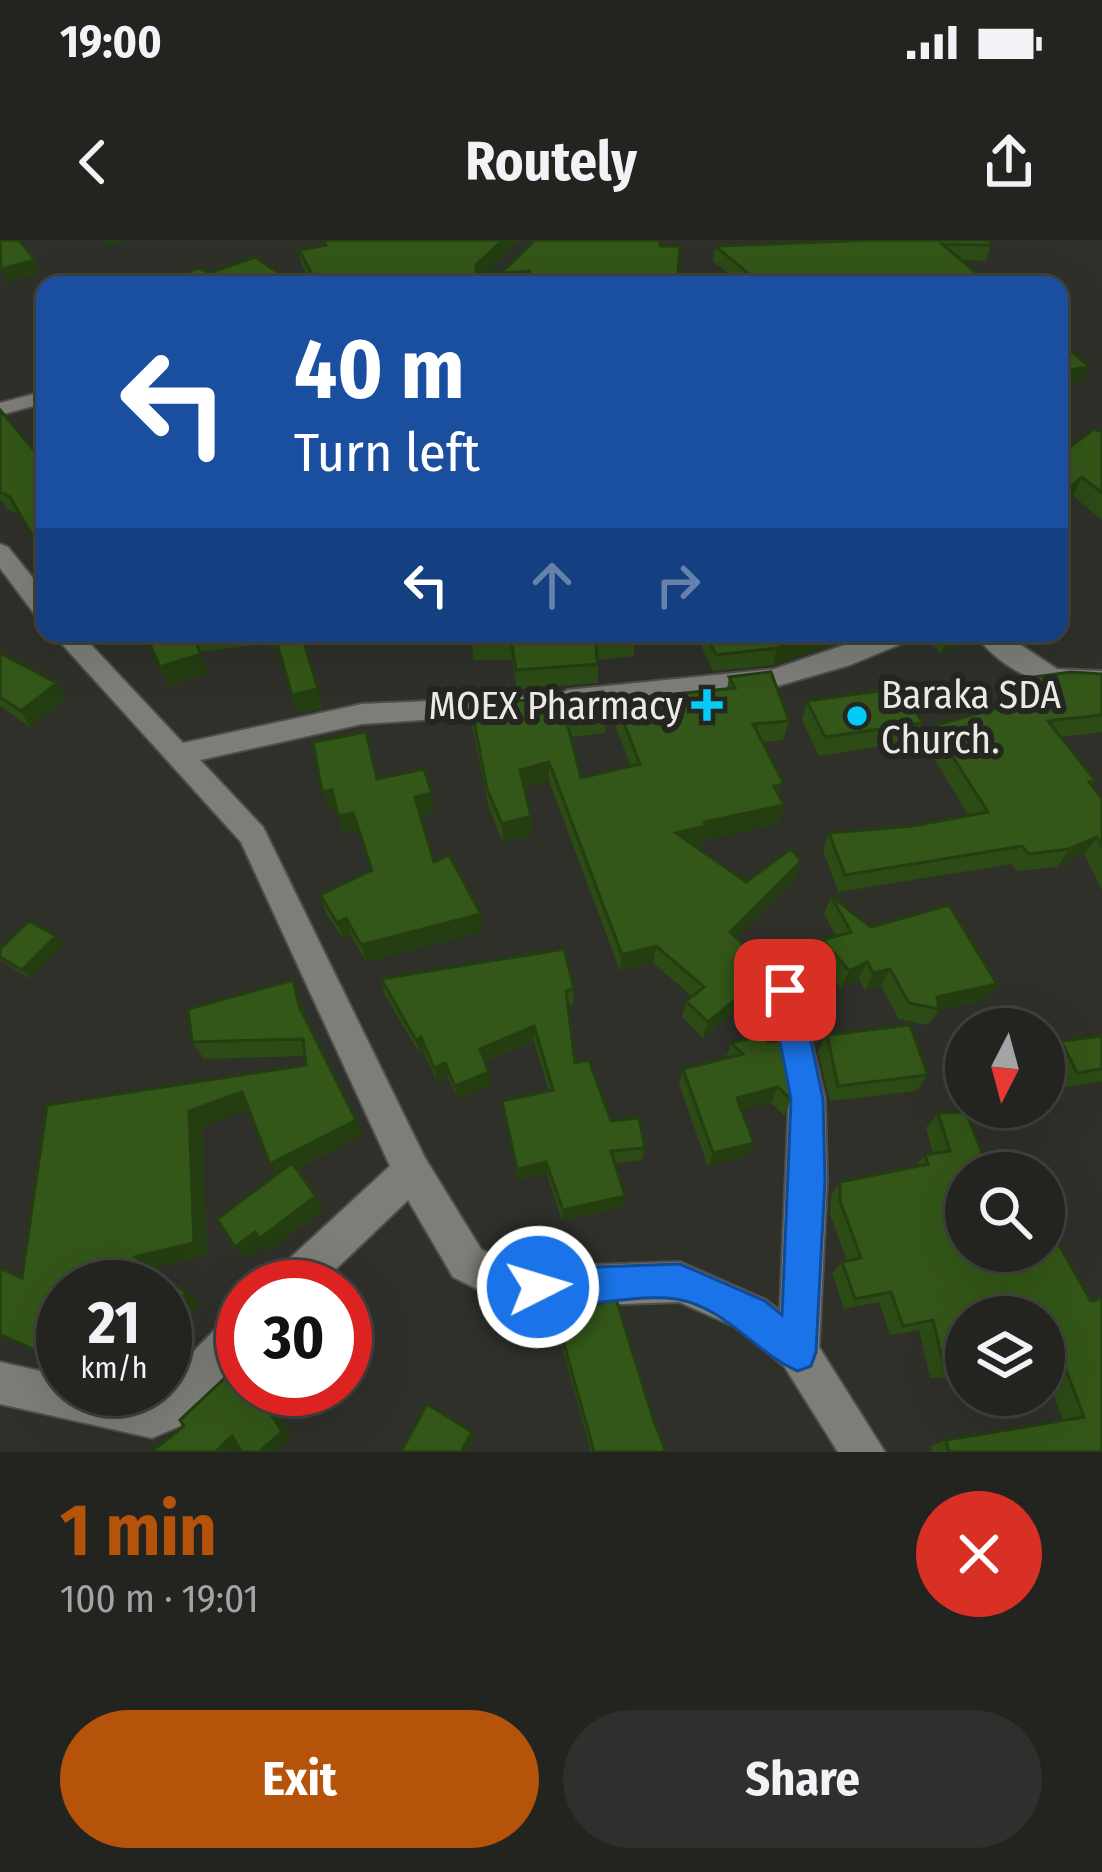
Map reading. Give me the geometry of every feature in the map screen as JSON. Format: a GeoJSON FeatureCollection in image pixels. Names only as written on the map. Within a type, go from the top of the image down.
{"type":"FeatureCollection","features":[{"type":"Feature","properties":{"kind":"street"},"geometry":{"type":"LineString","coordinates":[[0,409],[36,399]]}},
{"type":"Feature","properties":{"kind":"street"},"geometry":{"type":"LineString","coordinates":[[0,552],[36,598]]}},
{"type":"Feature","properties":{"kind":"street"},"geometry":{"type":"LineString","coordinates":[[73,642],[252,835],[412,1171],[467,1263],[499,1280],[538,1287],[680,1282],[752,1314],[798,1352],[862,1452]]}},
{"type":"Feature","properties":{"kind":"street"},"geometry":{"type":"LineString","coordinates":[[176,755],[362,715],[603,697],[774,678],[883,642]]}},
{"type":"Feature","properties":{"kind":"street"},"geometry":{"type":"LineString","coordinates":[[996,642],[1025,669],[1053,680],[1102,680]]}},
{"type":"Feature","properties":{"kind":"street"},"geometry":{"type":"LineString","coordinates":[[785,990],[807,1099],[808,1180],[798,1352]]}},
{"type":"Feature","properties":{"kind":"street"},"geometry":{"type":"LineString","coordinates":[[317,1260],[412,1171]]}},
{"type":"Feature","properties":{"kind":"street"},"geometry":{"type":"LineString","coordinates":[[0,1383],[152,1417],[165,1411],[216,1357]]}},
{"type":"Feature","properties":{"kind":"building"},"geometry":{"type":"Polygon","coordinates":[[[0,240],[19,240],[35,260],[1,269],[0,240]]]}},
{"type":"Feature","properties":{"kind":"building"},"geometry":{"type":"Polygon","coordinates":[[[324,240],[503,240],[476,265],[476,272],[502,272],[535,240],[658,240],[661,246],[680,246],[678,276],[532,276],[529,271],[468,276],[313,276],[299,250],[326,245],[324,240]]]}},
{"type":"Feature","properties":{"kind":"building"},"geometry":{"type":"Polygon","coordinates":[[[874,240],[989,240],[991,245],[942,244],[980,276],[752,276],[715,246],[874,240]]]}},
{"type":"Feature","properties":{"kind":"building"},"geometry":{"type":"Polygon","coordinates":[[[255,257],[284,276],[178,276],[198,268],[210,273],[255,257]]]}},
{"type":"Feature","properties":{"kind":"building"},"geometry":{"type":"Polygon","coordinates":[[[1068,348],[1089,366],[1068,371],[1068,348]]]}},
{"type":"Feature","properties":{"kind":"building"},"geometry":{"type":"Polygon","coordinates":[[[0,410],[36,453],[36,540],[10,497],[0,492],[0,410]]]}},
{"type":"Feature","properties":{"kind":"building"},"geometry":{"type":"Polygon","coordinates":[[[1094,429],[1102,432],[1102,493],[1082,477],[1068,489],[1068,448],[1094,429]]]}},
{"type":"Feature","properties":{"kind":"building"},"geometry":{"type":"Polygon","coordinates":[[[149,642],[196,642],[201,654],[160,667],[149,642]]]}},
{"type":"Feature","properties":{"kind":"building"},"geometry":{"type":"Polygon","coordinates":[[[277,642],[304,642],[318,689],[292,695],[277,642]]]}},
{"type":"Feature","properties":{"kind":"building"},"geometry":{"type":"Polygon","coordinates":[[[511,642],[595,642],[598,664],[516,670],[511,642]]]}},
{"type":"Feature","properties":{"kind":"building"},"geometry":{"type":"Polygon","coordinates":[[[710,642],[795,642],[777,648],[716,655],[710,642]]]}},
{"type":"Feature","properties":{"kind":"building"},"geometry":{"type":"Polygon","coordinates":[[[0,653],[57,683],[21,711],[0,697],[0,653]]]}},
{"type":"Feature","properties":{"kind":"building"},"geometry":{"type":"Polygon","coordinates":[[[771,672],[789,721],[753,724],[784,784],[774,786],[784,805],[704,822],[706,826],[676,833],[746,882],[791,849],[801,861],[730,932],[771,970],[708,1022],[686,1001],[704,987],[656,946],[622,955],[549,762],[520,770],[531,816],[502,824],[487,789],[471,706],[603,692],[606,713],[566,718],[581,778],[640,764],[615,700],[735,688],[729,677],[771,672]]]}},
{"type":"Feature","properties":{"kind":"building"},"geometry":{"type":"Polygon","coordinates":[[[1071,672],[1102,674],[1102,715],[1048,721],[1095,780],[1089,782],[1102,799],[1102,847],[1097,837],[1069,849],[1029,854],[1022,846],[845,875],[829,833],[913,826],[988,812],[933,726],[1028,699],[1012,680],[1071,672]]]}},
{"type":"Feature","properties":{"kind":"building"},"geometry":{"type":"Polygon","coordinates":[[[906,687],[922,723],[825,737],[807,701],[906,687]]]}},
{"type":"Feature","properties":{"kind":"building"},"geometry":{"type":"Polygon","coordinates":[[[366,732],[377,779],[424,769],[432,793],[415,797],[434,862],[449,855],[481,914],[361,945],[346,918],[337,923],[320,895],[372,870],[353,813],[338,816],[332,790],[322,792],[313,742],[366,732]]]}},
{"type":"Feature","properties":{"kind":"building"},"geometry":{"type":"Polygon","coordinates":[[[831,896],[871,927],[949,905],[997,984],[937,997],[939,1009],[909,1003],[890,969],[873,973],[867,962],[849,971],[823,940],[851,932],[831,896]]]}},
{"type":"Feature","properties":{"kind":"building"},"geometry":{"type":"Polygon","coordinates":[[[29,921],[56,936],[22,970],[0,957],[0,949],[29,921]]]}},
{"type":"Feature","properties":{"kind":"building"},"geometry":{"type":"Polygon","coordinates":[[[564,949],[574,989],[566,991],[575,1063],[589,1060],[611,1121],[639,1118],[645,1148],[611,1151],[625,1196],[563,1210],[546,1162],[517,1169],[502,1101],[553,1090],[534,1026],[480,1049],[489,1072],[455,1086],[445,1063],[434,1068],[421,1037],[416,1040],[381,979],[564,949]]]}},
{"type":"Feature","properties":{"kind":"building"},"geometry":{"type":"Polygon","coordinates":[[[293,980],[299,1006],[356,1120],[270,1164],[242,1092],[189,1111],[194,1243],[135,1257],[139,1260],[36,1260],[36,1351],[0,1334],[0,1268],[22,1278],[47,1105],[306,1065],[303,1039],[192,1042],[188,1009],[293,980]]]}},
{"type":"Feature","properties":{"kind":"building"},"geometry":{"type":"Polygon","coordinates":[[[910,1025],[928,1075],[838,1086],[827,1035],[910,1025]]]}},
{"type":"Feature","properties":{"kind":"building"},"geometry":{"type":"Polygon","coordinates":[[[766,1034],[768,1042],[783,1040],[791,1100],[778,1087],[737,1098],[754,1143],[713,1153],[683,1069],[743,1054],[731,1043],[766,1034]]]}},
{"type":"Feature","properties":{"kind":"building"},"geometry":{"type":"Polygon","coordinates":[[[1102,1036],[1102,1069],[1077,1073],[1065,1041],[1102,1036]]]}},
{"type":"Feature","properties":{"kind":"building"},"geometry":{"type":"Polygon","coordinates":[[[938,1113],[945,1113],[945,1128],[972,1128],[982,1152],[945,1152],[945,1272],[1065,1272],[1065,1255],[1091,1301],[1102,1298],[1102,1452],[949,1452],[946,1440],[1084,1417],[1065,1367],[1065,1296],[945,1296],[945,1371],[933,1320],[903,1326],[891,1292],[855,1299],[842,1262],[861,1258],[840,1201],[840,1182],[928,1164],[925,1155],[950,1151],[938,1113]]]}},
{"type":"Feature","properties":{"kind":"building"},"geometry":{"type":"Polygon","coordinates":[[[292,1163],[316,1196],[259,1239],[255,1232],[235,1247],[217,1219],[292,1163]]]}},
{"type":"Feature","properties":{"kind":"building"},"geometry":{"type":"Polygon","coordinates":[[[616,1299],[666,1452],[594,1452],[556,1315],[616,1299]]]}},
{"type":"Feature","properties":{"kind":"building"},"geometry":{"type":"Polygon","coordinates":[[[216,1386],[216,1416],[272,1416],[282,1432],[259,1452],[242,1452],[232,1436],[215,1452],[151,1452],[184,1426],[180,1420],[192,1416],[192,1409],[216,1386]]]}},
{"type":"Feature","properties":{"kind":"building"},"geometry":{"type":"Polygon","coordinates":[[[427,1404],[472,1432],[461,1452],[401,1452],[427,1404]]]}},
{"type":"Feature","properties":{"kind":"place","name":"MOEX Pharmacy"},"geometry":{"type":"Point","coordinates":[707,705]}},
{"type":"Feature","properties":{"kind":"place","name":"Baraka SDA Church."},"geometry":{"type":"Point","coordinates":[857,716]}},
{"type":"Feature","properties":{"kind":"route"},"geometry":{"type":"LineString","coordinates":[[538,1287],[680,1282],[752,1314],[798,1352],[808,1180],[807,1099],[785,990]]}}]}
